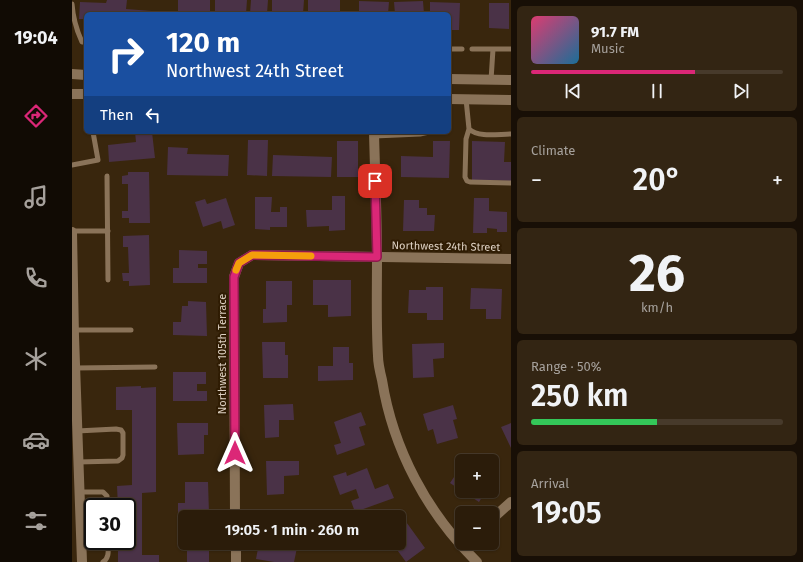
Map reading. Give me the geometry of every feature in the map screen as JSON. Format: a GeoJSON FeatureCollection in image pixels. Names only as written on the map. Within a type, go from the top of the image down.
{"type":"FeatureCollection","features":[{"type":"Feature","properties":{"kind":"street"},"geometry":{"type":"LineString","coordinates":[[72,74],[84,75]]}},
{"type":"Feature","properties":{"kind":"street"},"geometry":{"type":"LineString","coordinates":[[451,79],[511,80]]}},
{"type":"Feature","properties":{"kind":"street"},"geometry":{"type":"LineString","coordinates":[[72,94],[84,94]]}},
{"type":"Feature","properties":{"kind":"street"},"geometry":{"type":"LineString","coordinates":[[451,99],[511,100]]}},
{"type":"Feature","properties":{"kind":"street"},"geometry":{"type":"LineString","coordinates":[[374,134],[378,357],[386,402],[398,444],[417,481],[440,520],[455,536]]}},
{"type":"Feature","properties":{"kind":"street"},"geometry":{"type":"LineString","coordinates":[[72,232],[82,562]]}},
{"type":"Feature","properties":{"kind":"street","name":"Northwest 24th Street"},"geometry":{"type":"LineString","coordinates":[[239,263],[252,255],[511,259]]}},
{"type":"Feature","properties":{"kind":"street","name":"Northwest 105th Terrace"},"geometry":{"type":"LineString","coordinates":[[235,510],[234,277],[239,263]]}},
{"type":"Feature","properties":{"kind":"street"},"geometry":{"type":"LineString","coordinates":[[499,513],[511,502]]}},
{"type":"Feature","properties":{"kind":"street"},"geometry":{"type":"LineString","coordinates":[[236,550],[236,562]]}},
{"type":"Feature","properties":{"kind":"street"},"geometry":{"type":"LineString","coordinates":[[468,550],[477,562]]}},
{"type":"Feature","properties":{"kind":"lane"},"geometry":{"type":"LineString","coordinates":[[72,4],[77,32],[82,42],[84,42]]}},
{"type":"Feature","properties":{"kind":"lane"},"geometry":{"type":"LineString","coordinates":[[451,49],[462,49]]}},
{"type":"Feature","properties":{"kind":"lane"},"geometry":{"type":"LineString","coordinates":[[472,49],[511,49]]}},
{"type":"Feature","properties":{"kind":"lane"},"geometry":{"type":"LineString","coordinates":[[491,80],[492,49]]}},
{"type":"Feature","properties":{"kind":"lane"},"geometry":{"type":"LineString","coordinates":[[466,99],[469,129],[466,139],[465,177],[467,181],[511,183]]}},
{"type":"Feature","properties":{"kind":"lane"},"geometry":{"type":"LineString","coordinates":[[469,129],[473,133],[479,134],[511,134]]}},
{"type":"Feature","properties":{"kind":"lane"},"geometry":{"type":"LineString","coordinates":[[72,165],[98,160],[93,134]]}},
{"type":"Feature","properties":{"kind":"lane"},"geometry":{"type":"LineString","coordinates":[[374,134],[420,134]]}},
{"type":"Feature","properties":{"kind":"lane"},"geometry":{"type":"LineString","coordinates":[[107,176],[108,280]]}},
{"type":"Feature","properties":{"kind":"lane"},"geometry":{"type":"LineString","coordinates":[[72,232],[108,231]]}},
{"type":"Feature","properties":{"kind":"lane"},"geometry":{"type":"LineString","coordinates":[[74,330],[131,330]]}},
{"type":"Feature","properties":{"kind":"lane"},"geometry":{"type":"LineString","coordinates":[[75,368],[155,367]]}},
{"type":"Feature","properties":{"kind":"lane"},"geometry":{"type":"LineString","coordinates":[[77,431],[116,429],[121,430],[123,433],[123,455],[118,461],[78,462]]}},
{"type":"Feature","properties":{"kind":"lane"},"geometry":{"type":"LineString","coordinates":[[80,492],[103,492],[107,498]]}},
{"type":"Feature","properties":{"kind":"lane"},"geometry":{"type":"LineString","coordinates":[[103,562],[108,557],[108,550]]}},
{"type":"Feature","properties":{"kind":"building"},"geometry":{"type":"Polygon","coordinates":[[[107,0],[127,0],[126,9],[152,11],[84,12],[84,19],[79,19],[80,2],[106,3],[107,0]]]}},
{"type":"Feature","properties":{"kind":"building"},"geometry":{"type":"Polygon","coordinates":[[[178,0],[210,0],[210,12],[178,12],[178,0]]]}},
{"type":"Feature","properties":{"kind":"building"},"geometry":{"type":"Polygon","coordinates":[[[215,0],[247,0],[246,12],[215,12],[215,0]]]}},
{"type":"Feature","properties":{"kind":"building"},"geometry":{"type":"Polygon","coordinates":[[[251,0],[268,0],[267,12],[250,12],[251,0]]]}},
{"type":"Feature","properties":{"kind":"building"},"geometry":{"type":"Polygon","coordinates":[[[272,0],[304,0],[303,12],[272,12],[272,0]]]}},
{"type":"Feature","properties":{"kind":"building"},"geometry":{"type":"Polygon","coordinates":[[[308,0],[340,0],[340,12],[308,12],[308,0]]]}},
{"type":"Feature","properties":{"kind":"building"},"geometry":{"type":"Polygon","coordinates":[[[359,1],[389,2],[388,12],[359,12],[359,1]]]}},
{"type":"Feature","properties":{"kind":"building"},"geometry":{"type":"Polygon","coordinates":[[[423,1],[424,12],[395,12],[394,2],[423,1]]]}},
{"type":"Feature","properties":{"kind":"building"},"geometry":{"type":"Polygon","coordinates":[[[430,2],[460,3],[459,30],[451,30],[451,12],[430,12],[430,2]]]}},
{"type":"Feature","properties":{"kind":"building"},"geometry":{"type":"Polygon","coordinates":[[[489,3],[509,3],[509,29],[489,28],[489,3]]]}},
{"type":"Feature","properties":{"kind":"building"},"geometry":{"type":"Polygon","coordinates":[[[135,134],[152,134],[155,158],[109,162],[108,145],[136,142],[135,134]]]}},
{"type":"Feature","properties":{"kind":"building"},"geometry":{"type":"Polygon","coordinates":[[[248,140],[268,140],[267,176],[247,175],[248,140]]]}},
{"type":"Feature","properties":{"kind":"building"},"geometry":{"type":"Polygon","coordinates":[[[337,141],[358,141],[358,177],[337,177],[337,141]]]}},
{"type":"Feature","properties":{"kind":"building"},"geometry":{"type":"Polygon","coordinates":[[[433,141],[450,141],[449,178],[401,177],[401,156],[433,157],[433,141]]]}},
{"type":"Feature","properties":{"kind":"building"},"geometry":{"type":"Polygon","coordinates":[[[472,141],[505,142],[504,162],[511,162],[511,181],[472,180],[472,141]]]}},
{"type":"Feature","properties":{"kind":"building"},"geometry":{"type":"Polygon","coordinates":[[[168,147],[188,148],[187,154],[229,155],[228,176],[167,175],[168,147]]]}},
{"type":"Feature","properties":{"kind":"building"},"geometry":{"type":"Polygon","coordinates":[[[273,155],[332,157],[331,177],[272,176],[273,155]]]}},
{"type":"Feature","properties":{"kind":"building"},"geometry":{"type":"Polygon","coordinates":[[[128,172],[149,172],[150,223],[129,223],[129,218],[122,218],[122,211],[128,211],[128,184],[122,184],[122,176],[128,175],[128,172]]]}},
{"type":"Feature","properties":{"kind":"building"},"geometry":{"type":"Polygon","coordinates":[[[332,196],[345,196],[345,230],[329,231],[329,226],[307,227],[306,210],[332,210],[332,196]]]}},
{"type":"Feature","properties":{"kind":"building"},"geometry":{"type":"Polygon","coordinates":[[[255,197],[272,197],[271,212],[280,212],[280,207],[287,207],[287,227],[270,227],[270,230],[255,229],[255,197]]]}},
{"type":"Feature","properties":{"kind":"building"},"geometry":{"type":"Polygon","coordinates":[[[226,198],[235,225],[223,229],[221,221],[203,227],[195,202],[205,199],[207,204],[226,198]]]}},
{"type":"Feature","properties":{"kind":"building"},"geometry":{"type":"Polygon","coordinates":[[[474,198],[489,198],[489,211],[507,212],[507,232],[497,232],[497,229],[487,228],[487,233],[473,233],[474,198]]]}},
{"type":"Feature","properties":{"kind":"building"},"geometry":{"type":"Polygon","coordinates":[[[404,200],[419,200],[419,208],[427,208],[427,215],[435,215],[434,231],[403,231],[404,200]]]}},
{"type":"Feature","properties":{"kind":"building"},"geometry":{"type":"Polygon","coordinates":[[[149,235],[150,285],[129,286],[129,281],[123,281],[122,273],[129,273],[128,247],[123,247],[123,236],[149,235]]]}},
{"type":"Feature","properties":{"kind":"building"},"geometry":{"type":"Polygon","coordinates":[[[179,250],[207,251],[207,264],[198,264],[198,268],[207,268],[207,283],[173,283],[173,268],[179,268],[179,250]]]}},
{"type":"Feature","properties":{"kind":"building"},"geometry":{"type":"Polygon","coordinates":[[[313,280],[351,280],[351,316],[328,317],[328,305],[313,305],[313,280]]]}},
{"type":"Feature","properties":{"kind":"building"},"geometry":{"type":"Polygon","coordinates":[[[266,281],[292,281],[292,305],[287,305],[287,322],[263,323],[263,309],[266,309],[266,281]]]}},
{"type":"Feature","properties":{"kind":"building"},"geometry":{"type":"Polygon","coordinates":[[[426,287],[443,287],[443,320],[427,320],[427,313],[408,313],[409,290],[426,290],[426,287]]]}},
{"type":"Feature","properties":{"kind":"building"},"geometry":{"type":"Polygon","coordinates":[[[471,288],[502,289],[501,319],[486,319],[486,309],[470,309],[471,288]]]}},
{"type":"Feature","properties":{"kind":"building"},"geometry":{"type":"Polygon","coordinates":[[[188,301],[206,302],[207,336],[173,335],[173,322],[181,322],[182,306],[188,306],[188,301]]]}},
{"type":"Feature","properties":{"kind":"building"},"geometry":{"type":"Polygon","coordinates":[[[262,342],[285,342],[285,355],[288,355],[288,378],[263,378],[262,342]]]}},
{"type":"Feature","properties":{"kind":"building"},"geometry":{"type":"Polygon","coordinates":[[[444,343],[444,358],[433,359],[434,377],[413,378],[412,344],[444,343]]]}},
{"type":"Feature","properties":{"kind":"building"},"geometry":{"type":"Polygon","coordinates":[[[333,347],[349,347],[349,363],[353,363],[353,380],[318,381],[318,366],[333,366],[333,347]]]}},
{"type":"Feature","properties":{"kind":"building"},"geometry":{"type":"Polygon","coordinates":[[[173,372],[206,372],[206,384],[197,384],[197,391],[207,391],[207,401],[173,401],[173,372]]]}},
{"type":"Feature","properties":{"kind":"building"},"geometry":{"type":"Polygon","coordinates":[[[116,387],[156,387],[156,492],[142,493],[142,555],[159,555],[159,562],[118,562],[118,550],[136,550],[136,498],[118,498],[117,486],[132,485],[132,410],[116,410],[116,387]]]}},
{"type":"Feature","properties":{"kind":"building"},"geometry":{"type":"Polygon","coordinates":[[[293,404],[294,420],[279,420],[279,437],[265,438],[264,405],[293,404]]]}},
{"type":"Feature","properties":{"kind":"building"},"geometry":{"type":"Polygon","coordinates":[[[453,405],[457,419],[453,420],[458,438],[437,444],[433,429],[428,431],[423,414],[453,405]]]}},
{"type":"Feature","properties":{"kind":"building"},"geometry":{"type":"Polygon","coordinates":[[[361,412],[366,425],[359,427],[365,445],[337,455],[334,445],[341,443],[334,422],[361,412]]]}},
{"type":"Feature","properties":{"kind":"building"},"geometry":{"type":"Polygon","coordinates":[[[177,423],[208,423],[208,435],[204,435],[204,454],[178,455],[177,423]]]}},
{"type":"Feature","properties":{"kind":"building"},"geometry":{"type":"Polygon","coordinates":[[[511,423],[511,448],[501,427],[511,423]]]}},
{"type":"Feature","properties":{"kind":"building"},"geometry":{"type":"Polygon","coordinates":[[[266,461],[299,461],[299,475],[284,476],[284,494],[267,495],[266,461]]]}},
{"type":"Feature","properties":{"kind":"building"},"geometry":{"type":"Polygon","coordinates":[[[367,468],[375,489],[388,484],[394,498],[361,510],[354,510],[351,501],[359,498],[356,489],[340,495],[333,476],[346,472],[347,476],[367,468]]]}},
{"type":"Feature","properties":{"kind":"building"},"geometry":{"type":"Polygon","coordinates":[[[455,476],[455,486],[450,483],[455,476]]]}},
{"type":"Feature","properties":{"kind":"building"},"geometry":{"type":"Polygon","coordinates":[[[185,482],[208,482],[209,510],[178,510],[178,503],[185,503],[185,482]]]}},
{"type":"Feature","properties":{"kind":"building"},"geometry":{"type":"Polygon","coordinates":[[[473,498],[482,498],[479,502],[473,498]]]}},
{"type":"Feature","properties":{"kind":"building"},"geometry":{"type":"Polygon","coordinates":[[[406,522],[425,548],[406,562],[397,550],[406,550],[406,522]]]}},
{"type":"Feature","properties":{"kind":"building"},"geometry":{"type":"Polygon","coordinates":[[[187,550],[209,550],[209,562],[187,562],[187,550]]]}},
{"type":"Feature","properties":{"kind":"building"},"geometry":{"type":"Polygon","coordinates":[[[258,550],[297,550],[294,562],[274,562],[256,559],[258,550]]]}},
{"type":"Feature","properties":{"kind":"slow traffic"},"geometry":{"type":"LineString","coordinates":[[236,270],[239,263],[252,255],[311,256]]}},
{"type":"Feature","properties":{"kind":"route"},"geometry":{"type":"LineString","coordinates":[[235,453],[234,277],[239,263],[252,255],[377,257],[375,181]]}}]}
